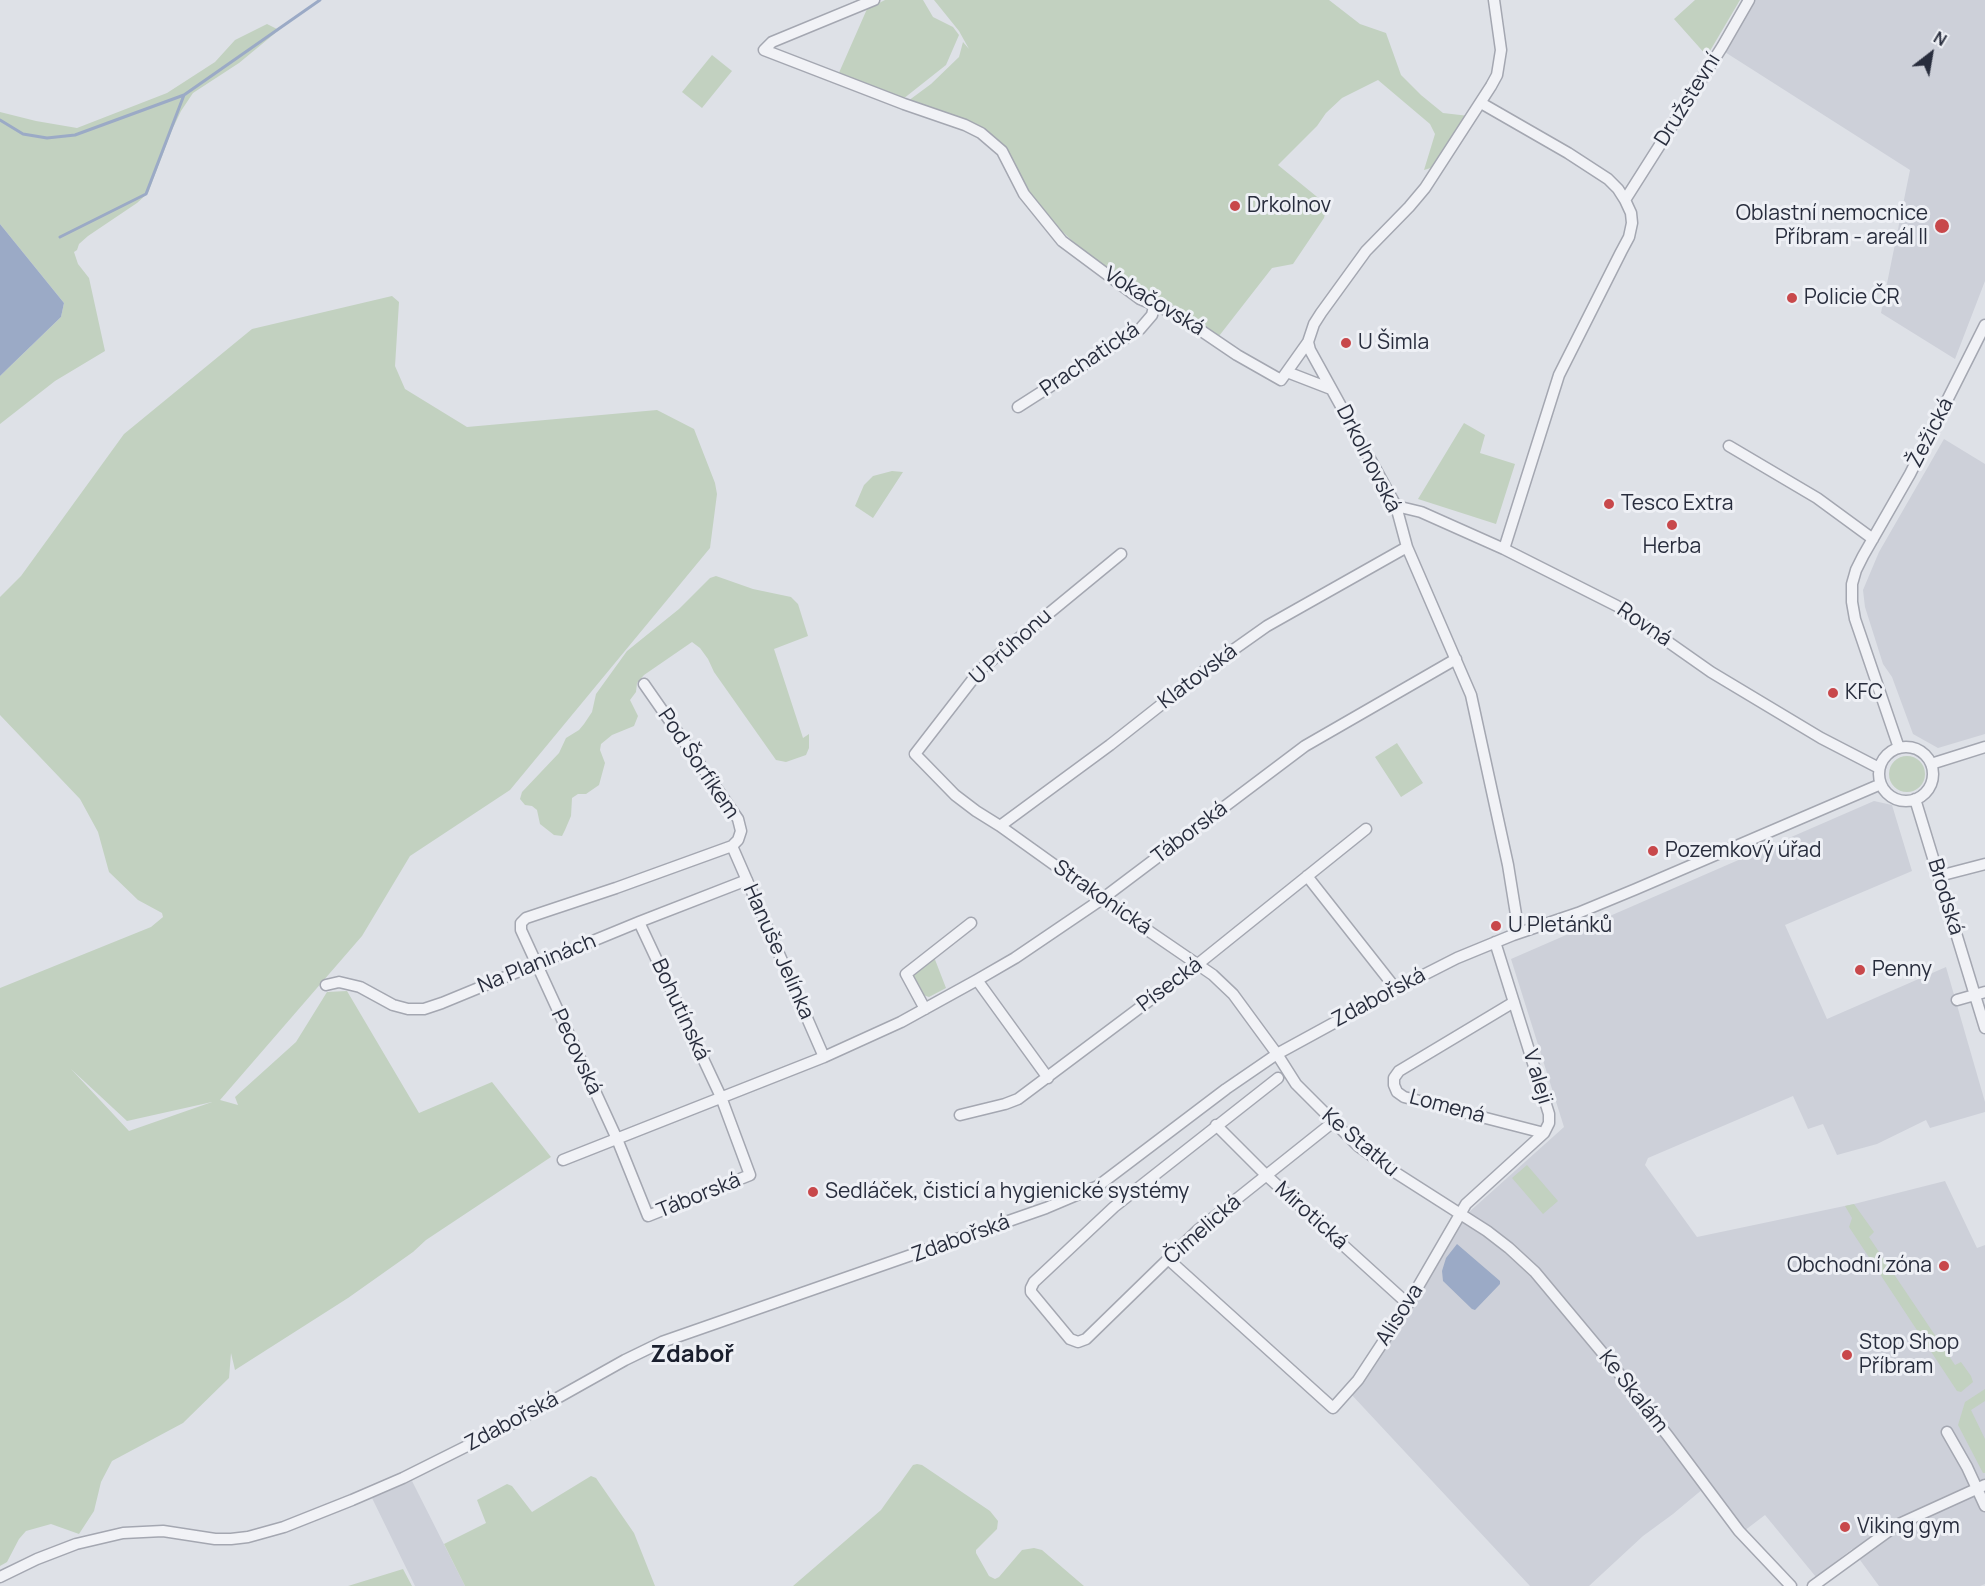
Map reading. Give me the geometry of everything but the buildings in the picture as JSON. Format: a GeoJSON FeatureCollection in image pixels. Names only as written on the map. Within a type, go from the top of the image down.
{"type":"FeatureCollection","features":[{"type":"Feature","properties":{"kind":"street","name":"Vokačovská"},"geometry":{"type":"LineString","coordinates":[[874,0],[772,42],[764,50],[965,125],[994,143],[1002,151],[1024,194],[1062,240],[1140,299],[1178,315],[1237,355],[1284,376],[1332,389]]}},
{"type":"Feature","properties":{"kind":"street"},"geometry":{"type":"LineString","coordinates":[[1284,376],[1308,342],[1314,324],[1366,251],[1425,188],[1497,75],[1500,63],[1500,34],[1494,0]]}},
{"type":"Feature","properties":{"kind":"street","name":"Družstevní"},"geometry":{"type":"LineString","coordinates":[[1625,200],[1722,47],[1749,0]]}},
{"type":"Feature","properties":{"kind":"street"},"geometry":{"type":"LineString","coordinates":[[1481,103],[1608,179],[1625,200],[1631,213],[1632,223],[1629,237],[1559,375],[1504,549]]}},
{"type":"Feature","properties":{"kind":"street","name":"Prachatická"},"geometry":{"type":"LineString","coordinates":[[1018,407],[1140,329],[1152,315],[1154,306]]}},
{"type":"Feature","properties":{"kind":"street","name":"Žežická"},"geometry":{"type":"LineString","coordinates":[[1899,748],[1858,626],[1852,602],[1852,584],[1856,570],[1910,474],[1985,325]]}},
{"type":"Feature","properties":{"kind":"street","name":"Drkolnovská"},"geometry":{"type":"LineString","coordinates":[[1308,342],[1310,350],[1396,506],[1407,547],[1473,704],[1508,865],[1519,933]]}},
{"type":"Feature","properties":{"kind":"street"},"geometry":{"type":"LineString","coordinates":[[1730,446],[1816,498],[1873,538]]}},
{"type":"Feature","properties":{"kind":"street","name":"Rovná"},"geometry":{"type":"LineString","coordinates":[[1396,506],[1421,512],[1504,549],[1617,606],[1711,672],[1821,738],[1880,768]]}},
{"type":"Feature","properties":{"kind":"street","name":"Klatovská"},"geometry":{"type":"LineString","coordinates":[[1000,826],[1267,626],[1407,547]]}},
{"type":"Feature","properties":{"kind":"street","name":"U Průhonu"},"geometry":{"type":"LineString","coordinates":[[915,754],[980,670],[1121,554]]}},
{"type":"Feature","properties":{"kind":"street","name":"Táborská"},"geometry":{"type":"LineString","coordinates":[[563,1160],[824,1057],[900,1022],[977,980],[1016,958],[1102,899],[1305,746],[1456,659]]}},
{"type":"Feature","properties":{"kind":"street","name":"Pod Šorfíkem"},"geometry":{"type":"LineString","coordinates":[[644,684],[738,819],[741,831],[738,840],[732,846]]}},
{"type":"Feature","properties":{"kind":"street"},"geometry":{"type":"LineString","coordinates":[[1931,764],[1985,747]]}},
{"type":"Feature","properties":{"kind":"street"},"geometry":{"type":"LineString","coordinates":[[1899,748],[1916,748],[1925,754],[1931,764],[1933,776],[1929,788],[1915,799],[1896,799],[1886,792],[1881,784],[1880,768],[1888,753],[1899,748]]}},
{"type":"Feature","properties":{"kind":"street","name":"Strakonická"},"geometry":{"type":"LineString","coordinates":[[915,754],[955,795],[976,811],[1198,964],[1233,994],[1277,1054]]}},
{"type":"Feature","properties":{"kind":"street","name":"Zdabořská"},"geometry":{"type":"LineString","coordinates":[[0,1577],[45,1556],[91,1539],[123,1533],[149,1530],[215,1539],[248,1537],[284,1527],[403,1478],[511,1425],[625,1360],[662,1342],[1046,1208],[1098,1186],[1226,1089],[1277,1054],[1396,988],[1495,942],[1636,890],[1881,784]]}},
{"type":"Feature","properties":{"kind":"street","name":"Brodská"},"geometry":{"type":"LineString","coordinates":[[1915,799],[1980,993],[1985,1028]]}},
{"type":"Feature","properties":{"kind":"street","name":"Písecká"},"geometry":{"type":"LineString","coordinates":[[960,1115],[1018,1099],[1048,1078],[1198,964],[1366,829]]}},
{"type":"Feature","properties":{"kind":"street","name":"Hanuše Jelínka"},"geometry":{"type":"LineString","coordinates":[[732,846],[824,1057]]}},
{"type":"Feature","properties":{"kind":"street","name":"Pecovská"},"geometry":{"type":"LineString","coordinates":[[617,1139],[536,964],[521,930],[521,923],[526,918],[732,846]]}},
{"type":"Feature","properties":{"kind":"street"},"geometry":{"type":"LineString","coordinates":[[1939,876],[1985,864]]}},
{"type":"Feature","properties":{"kind":"street"},"geometry":{"type":"LineString","coordinates":[[1307,876],[1396,988]]}},
{"type":"Feature","properties":{"kind":"street","name":"Na Planinách"},"geometry":{"type":"LineString","coordinates":[[326,985],[339,982],[360,987],[393,1005],[408,1010],[423,1009],[747,880]]}},
{"type":"Feature","properties":{"kind":"street","name":"Bohutínská"},"geometry":{"type":"LineString","coordinates":[[639,922],[721,1097]]}},
{"type":"Feature","properties":{"kind":"street"},"geometry":{"type":"LineString","coordinates":[[925,1009],[906,974],[970,922]]}},
{"type":"Feature","properties":{"kind":"street","name":"V aleji"},"geometry":{"type":"LineString","coordinates":[[1459,1215],[1466,1204],[1544,1133],[1549,1123],[1549,1114],[1495,942]]}},
{"type":"Feature","properties":{"kind":"street"},"geometry":{"type":"LineString","coordinates":[[977,980],[1048,1078]]}},
{"type":"Feature","properties":{"kind":"street"},"geometry":{"type":"LineString","coordinates":[[1957,1000],[1980,993]]}},
{"type":"Feature","properties":{"kind":"street","name":"Lomená"},"geometry":{"type":"LineString","coordinates":[[1514,1002],[1399,1071],[1394,1078],[1394,1085],[1397,1092],[1404,1097],[1544,1133]]}},
{"type":"Feature","properties":{"kind":"street","name":"Ke Statku"},"geometry":{"type":"LineString","coordinates":[[1277,1054],[1296,1084],[1332,1123],[1375,1159],[1459,1215]]}},
{"type":"Feature","properties":{"kind":"street"},"geometry":{"type":"LineString","coordinates":[[1216,1125],[1278,1078]]}},
{"type":"Feature","properties":{"kind":"street","name":"Táborská"},"geometry":{"type":"LineString","coordinates":[[617,1139],[648,1216],[750,1175],[721,1097]]}},
{"type":"Feature","properties":{"kind":"street","name":"Čimelická"},"geometry":{"type":"LineString","coordinates":[[1216,1125],[1114,1207],[1034,1282],[1031,1292],[1070,1339],[1078,1342],[1086,1339],[1199,1229],[1332,1123]]}},
{"type":"Feature","properties":{"kind":"street","name":"Mirotická"},"geometry":{"type":"LineString","coordinates":[[1216,1125],[1268,1176],[1408,1304]]}},
{"type":"Feature","properties":{"kind":"street","name":"Alisova"},"geometry":{"type":"LineString","coordinates":[[1168,1259],[1333,1408],[1358,1380],[1408,1304],[1459,1215]]}},
{"type":"Feature","properties":{"kind":"street","name":"Ke Skalám"},"geometry":{"type":"LineString","coordinates":[[1459,1215],[1509,1248],[1540,1277],[1668,1436],[1739,1531],[1791,1586]]}},
{"type":"Feature","properties":{"kind":"street"},"geometry":{"type":"LineString","coordinates":[[1947,1432],[1981,1487],[1985,1506]]}},
{"type":"Feature","properties":{"kind":"street"},"geometry":{"type":"LineString","coordinates":[[1813,1586],[1897,1525],[1981,1487]]}},
{"type":"Feature","properties":{"kind":"shaded area","name":"Oblastní nemocnice Příbram - areál II"},"geometry":{"type":"Polygon","coordinates":[[[1745,0],[1985,0],[1985,281],[1955,359],[1881,313],[1910,170],[1717,47],[1745,0]]]}},
{"type":"Feature","properties":{"kind":"shaded area"},"geometry":{"type":"Polygon","coordinates":[[[1944,439],[1985,464],[1985,734],[1938,748],[1913,734],[1892,677],[1883,664],[1865,607],[1863,590],[1879,552],[1944,439]]]}},
{"type":"Feature","properties":{"kind":"shaded area"},"geometry":{"type":"Polygon","coordinates":[[[1874,801],[1892,805],[1912,871],[1785,925],[1827,1019],[1946,967],[1985,1102],[1985,1112],[1930,1128],[1926,1120],[1877,1144],[1837,1155],[1823,1124],[1808,1129],[1793,1096],[1648,1158],[1645,1165],[1697,1237],[1854,1204],[1945,1181],[1977,1248],[1985,1245],[1985,1584],[1980,1586],[1879,1586],[1852,1549],[1816,1577],[1765,1515],[1744,1531],[1710,1483],[1643,1536],[1589,1586],[1530,1586],[1350,1393],[1468,1213],[1564,1127],[1511,959],[1874,801]]]}},
{"type":"Feature","properties":{"kind":"shaded area"},"geometry":{"type":"Polygon","coordinates":[[[412,1481],[465,1586],[415,1586],[372,1498],[412,1481]]]}},
{"type":"Feature","properties":{"kind":"green space"},"geometry":{"type":"Polygon","coordinates":[[[885,0],[923,0],[933,17],[953,27],[959,35],[946,65],[903,99],[838,75],[867,9],[885,0]]]}},
{"type":"Feature","properties":{"kind":"green space"},"geometry":{"type":"Polygon","coordinates":[[[934,0],[1329,0],[1360,24],[1386,33],[1401,75],[1421,95],[1443,113],[1469,116],[1437,166],[1424,170],[1435,134],[1430,124],[1378,80],[1342,98],[1278,165],[1327,205],[1324,218],[1293,264],[1272,268],[1219,336],[1177,307],[1157,299],[1091,258],[1042,213],[1007,156],[994,143],[988,132],[985,133],[908,101],[931,84],[959,57],[963,42],[969,49],[959,31],[934,0]]]}},
{"type":"Feature","properties":{"kind":"green space"},"geometry":{"type":"Polygon","coordinates":[[[1695,0],[1740,0],[1707,56],[1674,19],[1695,0]]]}},
{"type":"Feature","properties":{"kind":"green space"},"geometry":{"type":"Polygon","coordinates":[[[267,24],[279,30],[239,63],[193,93],[172,130],[148,193],[88,236],[74,252],[78,264],[89,278],[105,351],[55,381],[0,424],[0,376],[61,317],[64,303],[0,224],[0,112],[77,128],[167,93],[215,62],[235,40],[267,24]]]}},
{"type":"Feature","properties":{"kind":"green space"},"geometry":{"type":"Polygon","coordinates":[[[712,55],[732,71],[702,108],[682,92],[712,55]]]}},
{"type":"Feature","properties":{"kind":"green space"},"geometry":{"type":"Polygon","coordinates":[[[392,296],[399,302],[395,366],[405,389],[467,427],[657,410],[694,429],[715,483],[717,494],[710,548],[510,790],[410,856],[362,936],[220,1100],[238,1105],[235,1097],[296,1042],[327,992],[347,991],[419,1113],[492,1082],[551,1157],[426,1240],[413,1252],[348,1298],[235,1370],[231,1353],[229,1378],[183,1423],[112,1461],[101,1482],[94,1511],[79,1534],[51,1524],[26,1531],[7,1562],[0,1566],[0,988],[151,927],[163,917],[162,913],[138,900],[109,872],[98,832],[80,799],[0,715],[0,597],[21,576],[124,434],[252,329],[392,296]],[[71,1069],[129,1131],[212,1102],[127,1121],[71,1069]]]}},
{"type":"Feature","properties":{"kind":"green space"},"geometry":{"type":"Polygon","coordinates":[[[1464,423],[1485,435],[1480,453],[1515,464],[1496,524],[1418,499],[1464,423]]]}},
{"type":"Feature","properties":{"kind":"green space"},"geometry":{"type":"Polygon","coordinates":[[[892,471],[903,472],[873,518],[855,506],[864,485],[873,476],[892,471]]]}},
{"type":"Feature","properties":{"kind":"green space"},"geometry":{"type":"Polygon","coordinates":[[[716,576],[753,589],[791,597],[798,604],[808,636],[774,649],[803,738],[809,734],[809,748],[806,755],[786,762],[776,760],[714,672],[708,659],[692,642],[644,675],[637,683],[636,692],[630,700],[638,716],[634,726],[612,735],[601,744],[600,750],[605,763],[599,785],[586,794],[578,794],[572,798],[571,816],[565,830],[562,836],[554,835],[540,824],[537,810],[525,805],[520,799],[522,792],[559,753],[566,738],[584,724],[592,712],[596,694],[627,651],[679,609],[710,578],[716,576]]]}},
{"type":"Feature","properties":{"kind":"green space"},"geometry":{"type":"Polygon","coordinates":[[[1397,743],[1423,783],[1401,797],[1375,757],[1397,743]]]}},
{"type":"Feature","properties":{"kind":"green space"},"geometry":{"type":"Polygon","coordinates":[[[1907,756],[1920,761],[1925,774],[1920,787],[1907,792],[1894,787],[1889,774],[1894,761],[1907,756]]]}},
{"type":"Feature","properties":{"kind":"green space"},"geometry":{"type":"Polygon","coordinates":[[[934,957],[946,988],[929,997],[923,995],[912,977],[914,972],[934,957]]]}},
{"type":"Feature","properties":{"kind":"green space"},"geometry":{"type":"Polygon","coordinates":[[[1527,1165],[1558,1201],[1543,1214],[1512,1178],[1527,1165]]]}},
{"type":"Feature","properties":{"kind":"green space"},"geometry":{"type":"Polygon","coordinates":[[[1854,1204],[1874,1232],[1869,1237],[1955,1365],[1961,1362],[1971,1376],[1973,1382],[1961,1392],[1957,1391],[1849,1227],[1852,1218],[1845,1206],[1854,1204]]]}},
{"type":"Feature","properties":{"kind":"green space"},"geometry":{"type":"Polygon","coordinates":[[[1985,1389],[1985,1401],[1971,1410],[1985,1439],[1985,1473],[1983,1473],[1958,1425],[1965,1402],[1985,1389]]]}},
{"type":"Feature","properties":{"kind":"green space"},"geometry":{"type":"Polygon","coordinates":[[[913,1465],[922,1465],[990,1511],[998,1521],[997,1529],[976,1550],[989,1576],[995,1579],[999,1577],[1022,1550],[1034,1548],[1042,1550],[1084,1586],[793,1586],[881,1510],[913,1465]]]}},
{"type":"Feature","properties":{"kind":"green space"},"geometry":{"type":"Polygon","coordinates":[[[591,1476],[596,1478],[634,1533],[655,1586],[465,1586],[444,1544],[486,1523],[477,1500],[507,1484],[512,1486],[532,1512],[591,1476]]]}},
{"type":"Feature","properties":{"kind":"green space"},"geometry":{"type":"Polygon","coordinates":[[[403,1569],[412,1586],[348,1586],[403,1569]]]}},
{"type":"Feature","properties":{"kind":"water"},"geometry":{"type":"Polygon","coordinates":[[[0,224],[64,303],[61,317],[0,376],[0,224]]]}},
{"type":"Feature","properties":{"kind":"water"},"geometry":{"type":"Polygon","coordinates":[[[1457,1244],[1500,1281],[1500,1284],[1475,1310],[1443,1281],[1442,1271],[1446,1258],[1457,1244]]]}},
{"type":"Feature","properties":{"kind":"waterway"},"geometry":{"type":"LineString","coordinates":[[60,237],[146,194],[184,95],[320,0]]}},
{"type":"Feature","properties":{"kind":"waterway"},"geometry":{"type":"LineString","coordinates":[[0,120],[23,134],[47,138],[75,135],[184,95]]}},
{"type":"Feature","properties":{"kind":"place","name":"Drkolnov"},"geometry":{"type":"Point","coordinates":[1235,206]}},
{"type":"Feature","properties":{"kind":"place","name":"Oblastní nemocnice Příbram - areál II"},"geometry":{"type":"Point","coordinates":[1942,226]}},
{"type":"Feature","properties":{"kind":"place","name":"Policie ČR"},"geometry":{"type":"Point","coordinates":[1792,298]}},
{"type":"Feature","properties":{"kind":"place","name":"U Šimla"},"geometry":{"type":"Point","coordinates":[1346,343]}},
{"type":"Feature","properties":{"kind":"place","name":"Tesco Extra"},"geometry":{"type":"Point","coordinates":[1609,504]}},
{"type":"Feature","properties":{"kind":"place","name":"Herba"},"geometry":{"type":"Point","coordinates":[1672,525]}},
{"type":"Feature","properties":{"kind":"place","name":"KFC"},"geometry":{"type":"Point","coordinates":[1833,693]}},
{"type":"Feature","properties":{"kind":"place","name":"Pozemkový úřad"},"geometry":{"type":"Point","coordinates":[1653,851]}},
{"type":"Feature","properties":{"kind":"place","name":"U Pletánků"},"geometry":{"type":"Point","coordinates":[1496,926]}},
{"type":"Feature","properties":{"kind":"place","name":"Penny"},"geometry":{"type":"Point","coordinates":[1860,970]}},
{"type":"Feature","properties":{"kind":"place","name":"Sedláček, čisticí a hygienické systémy"},"geometry":{"type":"Point","coordinates":[813,1192]}},
{"type":"Feature","properties":{"kind":"place","name":"Obchodní zóna"},"geometry":{"type":"Point","coordinates":[1944,1266]}},
{"type":"Feature","properties":{"kind":"place","name":"Stop Shop Příbram"},"geometry":{"type":"Point","coordinates":[1847,1355]}},
{"type":"Feature","properties":{"kind":"place","name":"Viking gym"},"geometry":{"type":"Point","coordinates":[1845,1527]}},
{"type":"Feature","properties":{"kind":"district","name":"Zdaboř"},"geometry":{"type":"Point","coordinates":[692,1355]}}]}
